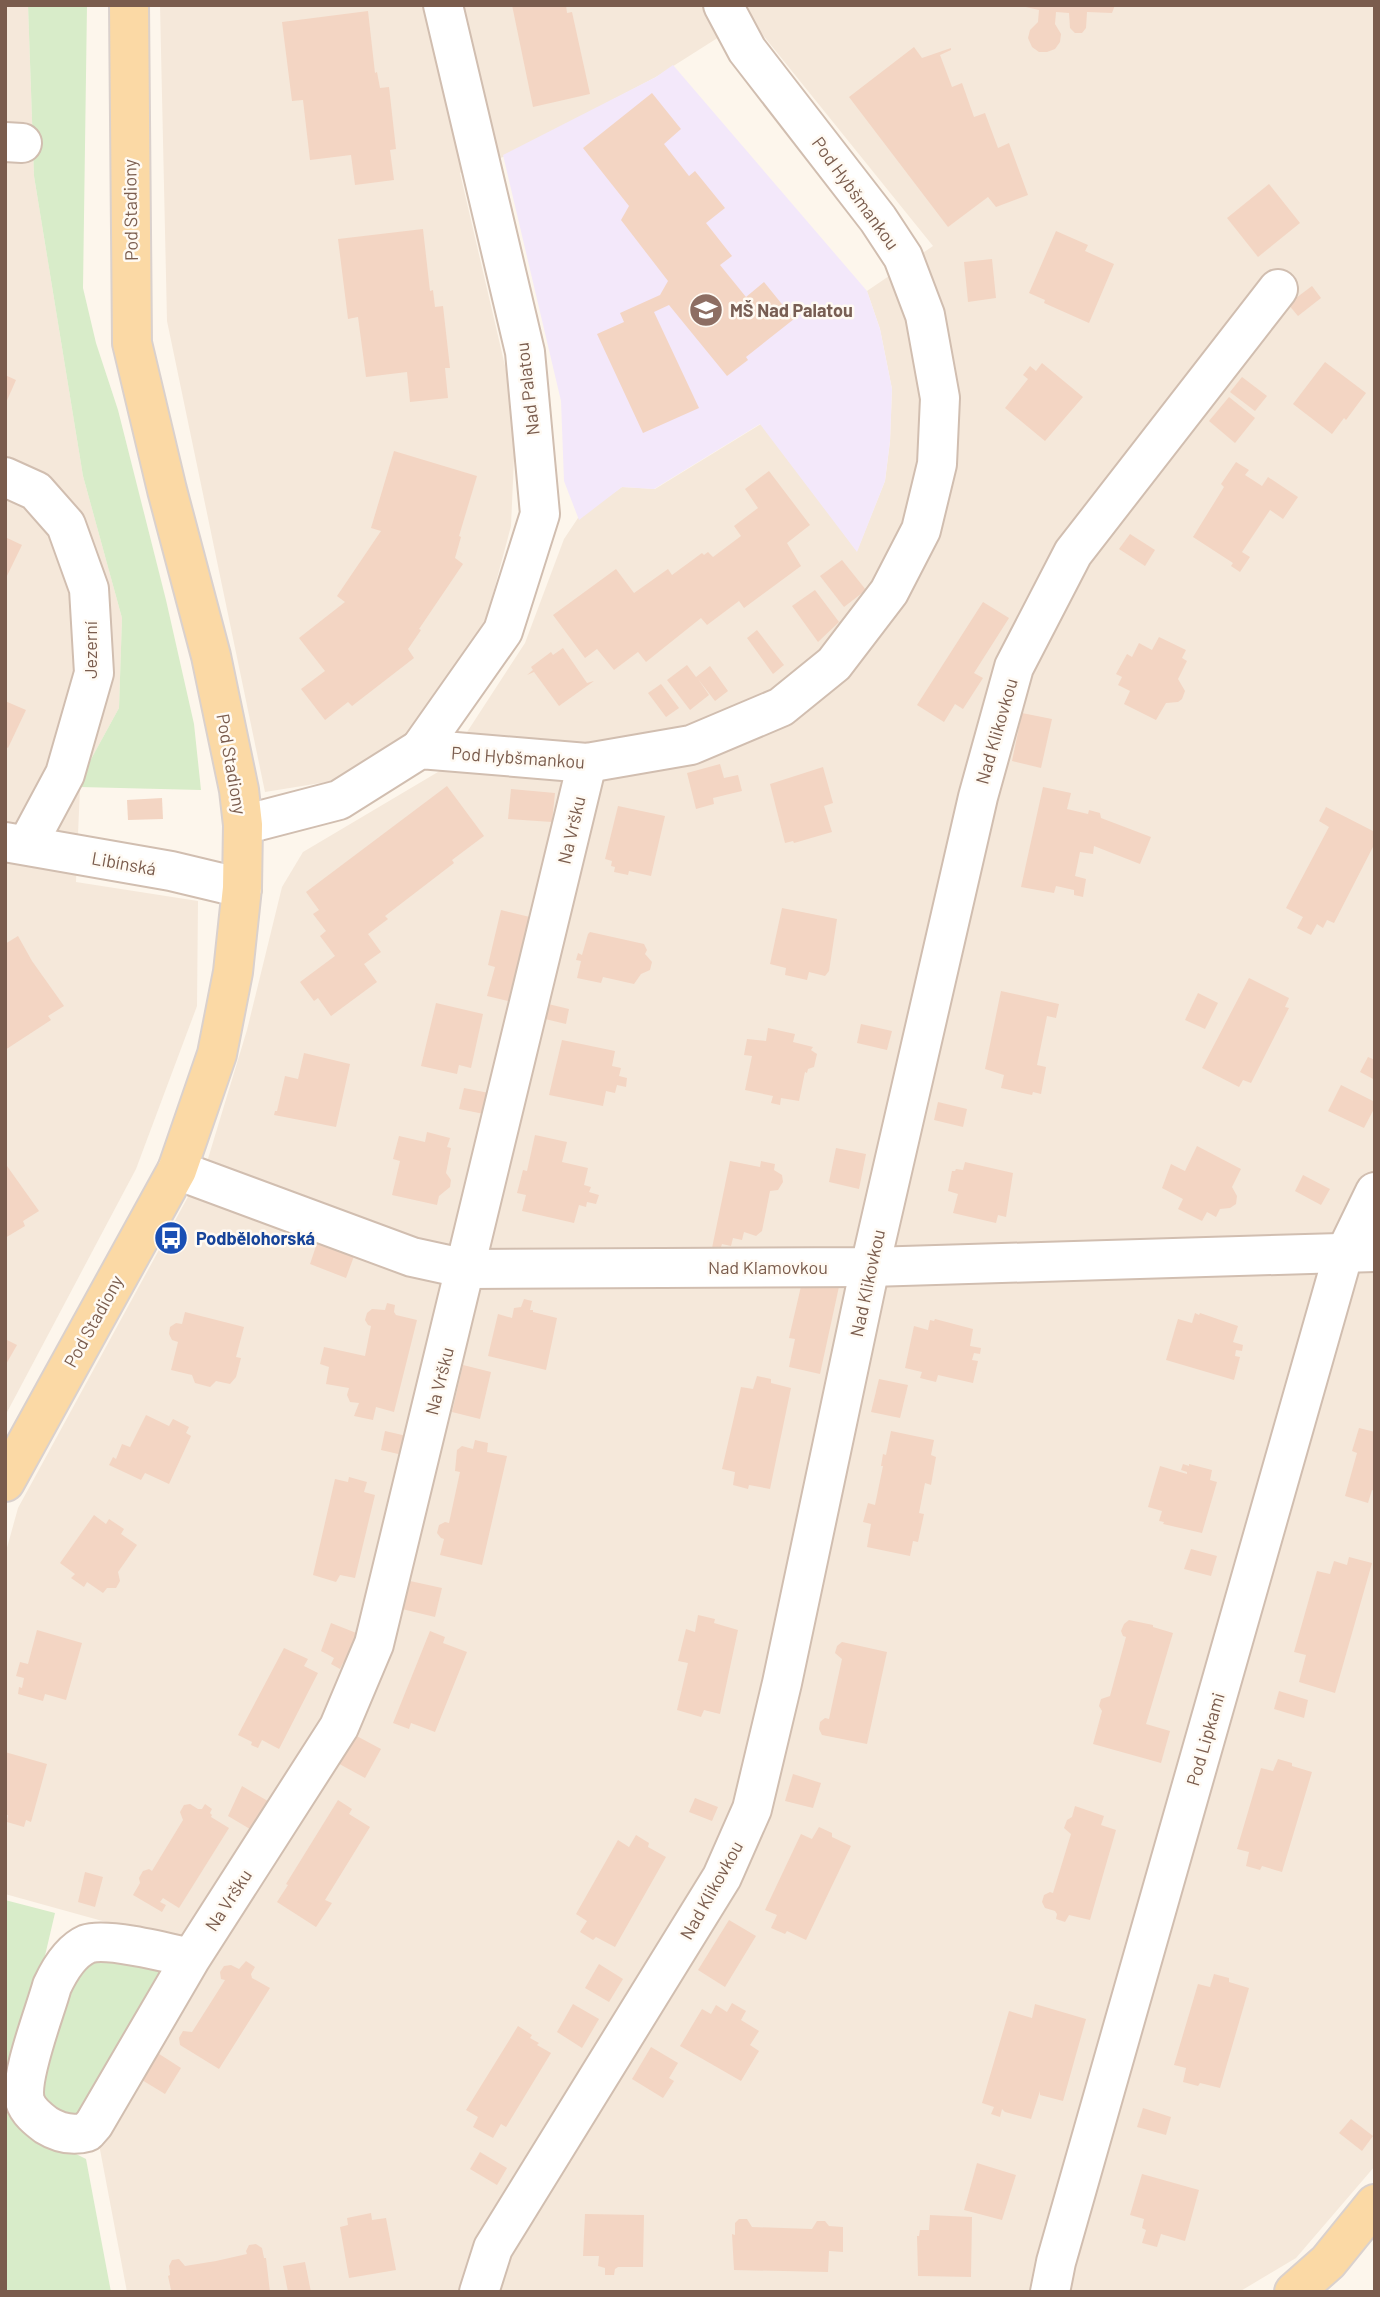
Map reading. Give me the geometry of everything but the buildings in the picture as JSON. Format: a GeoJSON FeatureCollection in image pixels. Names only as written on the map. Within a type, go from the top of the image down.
{"type":"FeatureCollection","features":[{"type":"Feature","properties":{"kind":"main road","name":"Pod Stadiony"},"geometry":{"type":"LineString","coordinates":[[5,1482],[177,1170],[217,1054],[233,972],[242,888],[243,825],[239,790],[211,656],[132,343],[129,5]]}},
{"type":"Feature","properties":{"kind":"main road"},"geometry":{"type":"LineString","coordinates":[[1294,2292],[1327,2277],[1375,2204]]}},
{"type":"Feature","properties":{"kind":"street","name":"Nad Palatou"},"geometry":{"type":"LineString","coordinates":[[420,749],[503,631],[540,514],[525,352],[443,5]]}},
{"type":"Feature","properties":{"kind":"street","name":"Pod Hybšmankou"},"geometry":{"type":"LineString","coordinates":[[420,749],[587,763],[691,745],[781,707],[834,664],[889,592],[921,530],[937,464],[940,398],[925,314],[903,257],[878,219],[747,50],[723,5]]}},
{"type":"Feature","properties":{"kind":"street","name":"Nad Klikovkou"},"geometry":{"type":"LineString","coordinates":[[479,2292],[493,2248],[722,1877],[752,1809],[782,1683],[870,1267],[978,797],[1014,667],[1073,553],[1278,289]]}},
{"type":"Feature","properties":{"kind":"street","name":"Jezerní"},"geometry":{"type":"LineString","coordinates":[[5,477],[36,491],[66,525],[89,589],[94,673],[65,774],[16,844]]}},
{"type":"Feature","properties":{"kind":"street"},"geometry":{"type":"LineString","coordinates":[[243,825],[339,800],[420,749]]}},
{"type":"Feature","properties":{"kind":"street","name":"Na Vršku"},"geometry":{"type":"LineString","coordinates":[[191,1958],[103,1943],[85,1945],[74,1954],[57,1975],[52,1986],[25,2078],[25,2101],[29,2110],[55,2130],[79,2134],[87,2132],[191,1958],[339,1727],[374,1644],[467,1269],[587,763]]}},
{"type":"Feature","properties":{"kind":"street","name":"Libínská"},"geometry":{"type":"LineString","coordinates":[[16,844],[171,871],[242,888]]}},
{"type":"Feature","properties":{"kind":"street","name":"Nad Klamovkou"},"geometry":{"type":"LineString","coordinates":[[177,1170],[412,1257],[467,1269],[870,1267],[1359,1253]]}},
{"type":"Feature","properties":{"kind":"street","name":"Pod Lipkami"},"geometry":{"type":"LineString","coordinates":[[1050,2292],[1056,2262],[1375,1192]]}},
{"type":"Feature","properties":{"kind":"shaded area"},"geometry":{"type":"Polygon","coordinates":[[[5,5],[28,5],[34,176],[83,476],[122,618],[119,708],[90,761],[80,787],[76,882],[198,901],[197,1006],[136,1169],[5,1416],[5,5]]]}},
{"type":"Feature","properties":{"kind":"shaded area"},"geometry":{"type":"Polygon","coordinates":[[[160,5],[1375,5],[1375,2166],[1296,2258],[1239,2292],[127,2292],[98,2139],[207,1950],[5,1894],[5,1555],[18,1508],[207,1162],[247,1030],[282,887],[303,852],[443,769],[525,643],[564,539],[578,518],[622,487],[655,489],[761,424],[857,551],[885,481],[892,389],[880,329],[867,291],[933,246],[749,18],[656,77],[503,157],[460,173],[516,413],[511,526],[479,646],[408,733],[333,781],[265,792],[167,321],[160,5]]]}},
{"type":"Feature","properties":{"kind":"shaded area","name":"MŠ Nad Palatou"},"geometry":{"type":"Polygon","coordinates":[[[673,65],[867,291],[880,329],[892,389],[885,481],[857,552],[760,424],[654,489],[622,487],[579,520],[564,481],[561,401],[503,155],[656,77],[673,65]]]}},
{"type":"Feature","properties":{"kind":"green space"},"geometry":{"type":"Polygon","coordinates":[[[28,5],[87,5],[83,288],[96,343],[118,410],[166,600],[194,724],[201,790],[80,787],[90,761],[119,708],[122,618],[83,476],[34,176],[28,5]]]}},
{"type":"Feature","properties":{"kind":"green space"},"geometry":{"type":"Polygon","coordinates":[[[5,1900],[55,1913],[11,2101],[18,2125],[86,2159],[111,2292],[5,2292],[5,1900]]]}},
{"type":"Feature","properties":{"kind":"green space"},"geometry":{"type":"Polygon","coordinates":[[[86,1954],[156,1966],[165,1976],[85,2114],[65,2123],[38,2106],[55,2007],[86,1954]]]}},
{"type":"Feature","properties":{"kind":"place","name":"MŠ Nad Palatou"},"geometry":{"type":"Point","coordinates":[706,310]}},
{"type":"Feature","properties":{"kind":"place","name":"Podbělohorská"},"geometry":{"type":"Point","coordinates":[171,1238]}}]}
